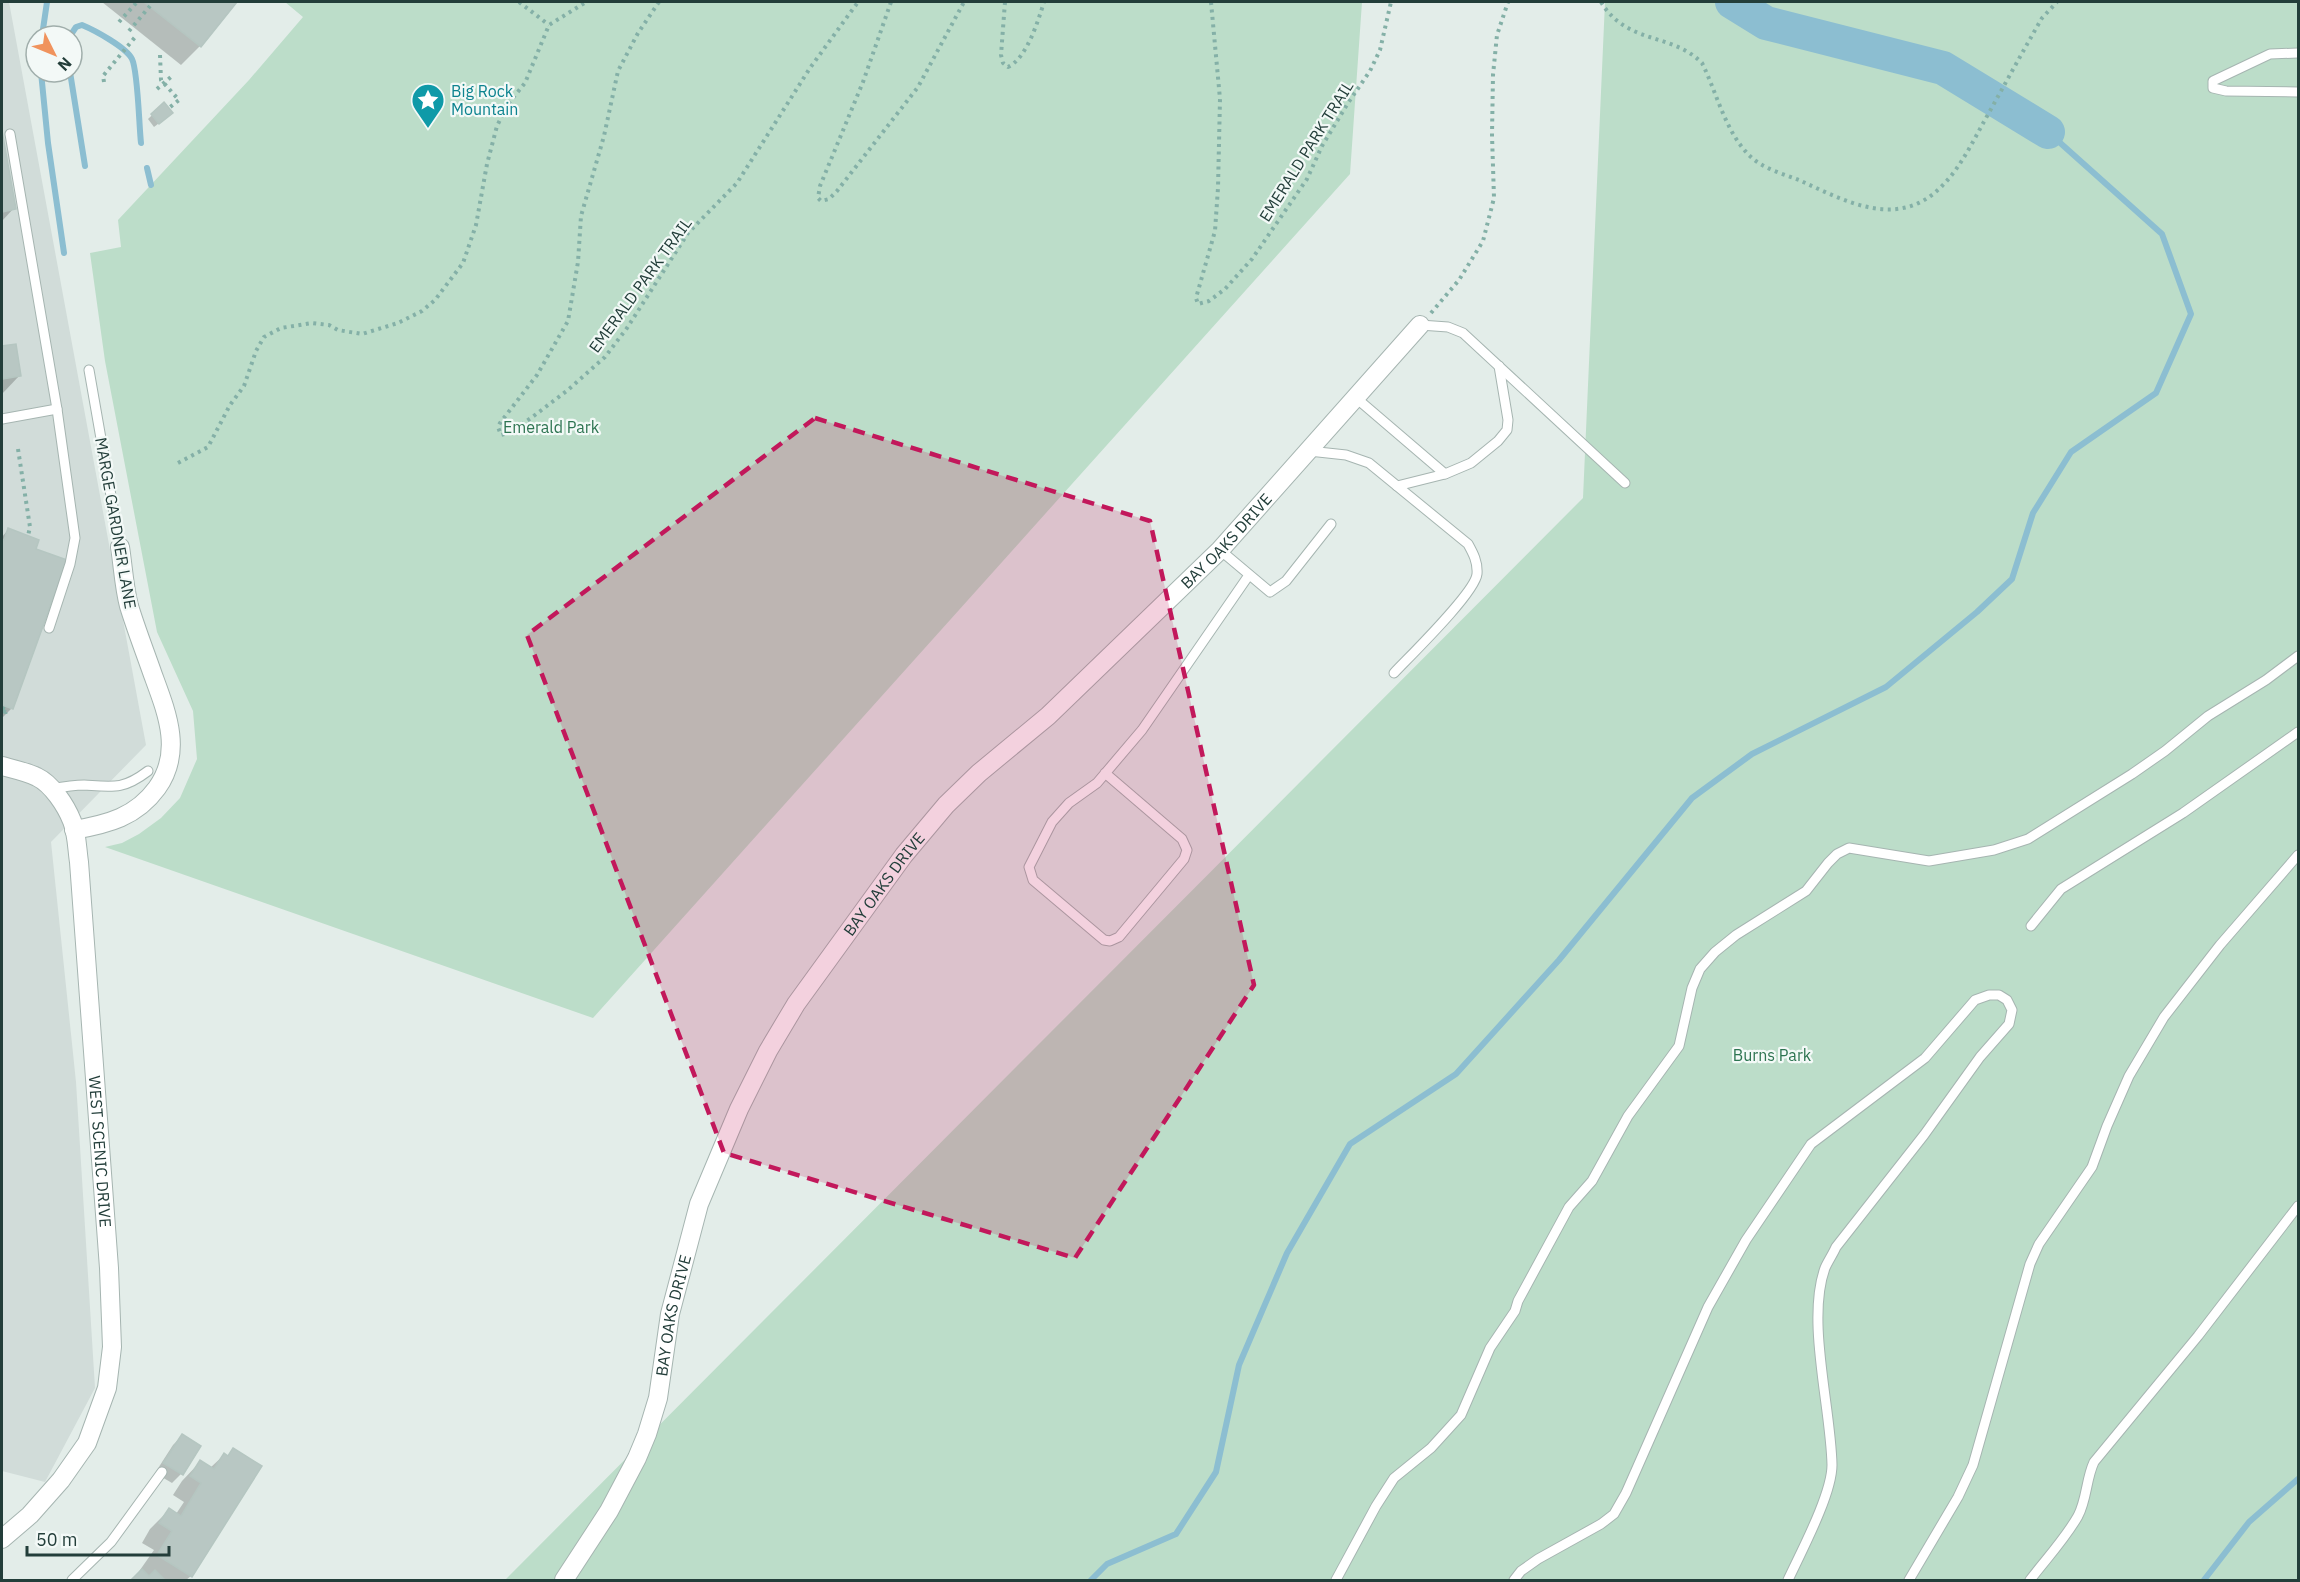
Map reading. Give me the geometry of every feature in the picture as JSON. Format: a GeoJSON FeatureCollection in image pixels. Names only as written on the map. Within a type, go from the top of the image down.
{"type":"FeatureCollection","features":[{"type":"Feature","properties":{"kind":"street","name":"BAY OAKS DRIVE"},"geometry":{"type":"LineString","coordinates":[[564,1581],[604,1519],[637,1458],[658,1398],[670,1314],[699,1204],[739,1109],[768,1051],[796,1004],[904,855],[946,805],[979,773],[1048,716],[1220,550],[1420,325]]}},
{"type":"Feature","properties":{"kind":"street","name":"MARGE GARDNER LANE"},"geometry":{"type":"LineString","coordinates":[[74,830],[108,824],[132,813],[152,795],[161,782],[171,757],[170,725],[128,603],[120,547]]}},
{"type":"Feature","properties":{"kind":"street","name":"WEST SCENIC DRIVE"},"geometry":{"type":"LineString","coordinates":[[2,766],[38,777],[51,789],[68,814],[74,830],[79,862],[109,1268],[112,1347],[106,1388],[87,1443],[61,1480],[30,1515],[2,1539]]}},
{"type":"Feature","properties":{"kind":"lane"},"geometry":{"type":"LineString","coordinates":[[2298,53],[2270,54],[2213,81],[2213,88],[2226,91],[2298,92]]}},
{"type":"Feature","properties":{"kind":"lane"},"geometry":{"type":"LineString","coordinates":[[10,135],[57,409],[75,538],[70,564],[49,628]]}},
{"type":"Feature","properties":{"kind":"lane"},"geometry":{"type":"LineString","coordinates":[[1420,325],[1448,327],[1463,333],[1625,483]]}},
{"type":"Feature","properties":{"kind":"lane"},"geometry":{"type":"LineString","coordinates":[[1397,486],[1445,474],[1471,463],[1498,441],[1507,430],[1508,420],[1499,366]]}},
{"type":"Feature","properties":{"kind":"lane","name":"MARGE GARDNER LANE"},"geometry":{"type":"LineString","coordinates":[[88,370],[120,547]]}},
{"type":"Feature","properties":{"kind":"lane"},"geometry":{"type":"LineString","coordinates":[[1355,397],[1445,474]]}},
{"type":"Feature","properties":{"kind":"lane"},"geometry":{"type":"LineString","coordinates":[[2,419],[57,409]]}},
{"type":"Feature","properties":{"kind":"lane"},"geometry":{"type":"LineString","coordinates":[[1306,451],[1346,455],[1369,464],[1468,544],[1476,558],[1477,576],[1468,592],[1394,673]]}},
{"type":"Feature","properties":{"kind":"lane"},"geometry":{"type":"LineString","coordinates":[[1220,550],[1270,592],[1286,581],[1331,524]]}},
{"type":"Feature","properties":{"kind":"lane"},"geometry":{"type":"LineString","coordinates":[[1105,773],[1182,839],[1187,850],[1184,859],[1119,938],[1110,941],[1104,940],[1033,880],[1029,867],[1052,822],[1069,803],[1096,783],[1142,730],[1249,575]]}},
{"type":"Feature","properties":{"kind":"lane"},"geometry":{"type":"LineString","coordinates":[[1336,1581],[1376,1506],[1394,1478],[1431,1448],[1461,1415],[1490,1348],[1515,1311],[1518,1301],[1569,1207],[1592,1180],[1628,1116],[1678,1046],[1696,978],[1700,969],[1715,952],[1760,919],[1795,900],[1806,891],[1832,858],[1849,848],[1929,861],[1994,850],[2028,839],[2132,774],[2208,716],[2266,680],[2298,656]]}},
{"type":"Feature","properties":{"kind":"lane"},"geometry":{"type":"LineString","coordinates":[[2031,926],[2061,889],[2183,813],[2298,732]]}},
{"type":"Feature","properties":{"kind":"lane"},"geometry":{"type":"LineString","coordinates":[[51,789],[82,785],[111,788],[135,781],[148,771]]}},
{"type":"Feature","properties":{"kind":"lane"},"geometry":{"type":"LineString","coordinates":[[1909,1581],[1958,1497],[1973,1465],[2030,1264],[2039,1244],[2092,1167],[2129,1076],[2164,1017],[2220,945],[2298,855]]}},
{"type":"Feature","properties":{"kind":"lane"},"geometry":{"type":"LineString","coordinates":[[1514,1581],[1521,1571],[1538,1559],[1601,1524],[1614,1514],[1626,1493],[1708,1306],[1746,1240],[1811,1144],[1925,1058],[1975,1000],[1989,994],[1998,995],[2007,1000],[2012,1010],[2009,1024],[1980,1057],[1924,1135],[1836,1247],[1825,1268],[1820,1298],[1819,1331],[1832,1467],[1822,1505],[1788,1581]]}},
{"type":"Feature","properties":{"kind":"lane"},"geometry":{"type":"LineString","coordinates":[[2030,1581],[2079,1514],[2094,1462],[2198,1336],[2298,1206]]}},
{"type":"Feature","properties":{"kind":"lane"},"geometry":{"type":"LineString","coordinates":[[72,1581],[111,1542],[162,1472]]}},
{"type":"Feature","properties":{"kind":"path"},"geometry":{"type":"LineString","coordinates":[[119,22],[136,2]]}},
{"type":"Feature","properties":{"kind":"path"},"geometry":{"type":"LineString","coordinates":[[519,2],[549,25]]}},
{"type":"Feature","properties":{"kind":"path"},"geometry":{"type":"LineString","coordinates":[[178,463],[208,447],[230,405],[244,386],[256,351],[264,337],[281,328],[312,323],[363,334],[398,323],[422,311],[435,300],[464,263],[476,225],[487,164],[497,126],[508,104],[525,83],[549,25],[586,2]]}},
{"type":"Feature","properties":{"kind":"path","name":"EMERALD PARK TRAIL"},"geometry":{"type":"LineString","coordinates":[[659,2],[638,33],[618,71],[607,125],[581,216],[578,262],[568,321],[537,375],[500,423],[498,428],[501,435],[509,433],[541,411],[605,357],[627,328],[688,233],[737,183],[810,68],[858,2]]}},
{"type":"Feature","properties":{"kind":"path"},"geometry":{"type":"LineString","coordinates":[[891,2],[863,82],[820,186],[818,198],[821,201],[829,199],[837,191],[918,87],[964,2]]}},
{"type":"Feature","properties":{"kind":"path"},"geometry":{"type":"LineString","coordinates":[[1005,2],[1001,55],[1003,63],[1008,67],[1020,58],[1044,2]]}},
{"type":"Feature","properties":{"kind":"path","name":"EMERALD PARK TRAIL"},"geometry":{"type":"LineString","coordinates":[[1211,2],[1220,99],[1218,188],[1215,231],[1196,298],[1198,304],[1209,301],[1225,289],[1252,259],[1307,179],[1322,146],[1370,72],[1380,50],[1391,2]]}},
{"type":"Feature","properties":{"kind":"path"},"geometry":{"type":"LineString","coordinates":[[1420,325],[1459,280],[1483,241],[1494,198],[1493,87],[1497,35],[1508,2]]}},
{"type":"Feature","properties":{"kind":"path"},"geometry":{"type":"LineString","coordinates":[[1601,2],[1623,27],[1677,47],[1702,63],[1730,129],[1748,155],[1767,168],[1845,201],[1877,210],[1903,209],[1920,202],[1941,187],[1965,155],[2042,18],[2057,2]]}},
{"type":"Feature","properties":{"kind":"path"},"geometry":{"type":"LineString","coordinates":[[129,31],[150,6]]}},
{"type":"Feature","properties":{"kind":"path"},"geometry":{"type":"LineString","coordinates":[[104,82],[103,76],[136,36]]}},
{"type":"Feature","properties":{"kind":"path"},"geometry":{"type":"LineString","coordinates":[[160,55],[161,80],[179,100],[169,108]]}},
{"type":"Feature","properties":{"kind":"path"},"geometry":{"type":"LineString","coordinates":[[157,89],[172,76]]}},
{"type":"Feature","properties":{"kind":"path"},"geometry":{"type":"LineString","coordinates":[[18,450],[30,527],[28,536]]}},
{"type":"Feature","properties":{"kind":"highlighted area"},"geometry":{"type":"Polygon","coordinates":[[[815,418],[1150,521],[1254,985],[1075,1258],[724,1153],[527,635],[815,418]]]}},
{"type":"Feature","properties":{"kind":"shaded area"},"geometry":{"type":"Polygon","coordinates":[[[2,2],[9,2],[146,745],[51,842],[76,1082],[95,1388],[45,1482],[2,1471],[2,2]]]}},
{"type":"Feature","properties":{"kind":"green space","name":"Emerald Park"},"geometry":{"type":"Polygon","coordinates":[[[285,2],[1362,2],[1350,174],[593,1018],[105,847],[122,843],[161,818],[180,798],[197,759],[193,711],[157,632],[105,361],[90,253],[121,247],[118,220],[249,80],[303,17],[285,2]]]}},
{"type":"Feature","properties":{"kind":"green space","name":"Burns Park"},"geometry":{"type":"Polygon","coordinates":[[[1605,2],[2298,2],[2298,1580],[505,1580],[1583,498],[1605,2]]]}},
{"type":"Feature","properties":{"kind":"building"},"geometry":{"type":"Polygon","coordinates":[[[144,2],[237,2],[201,47],[144,2]]]}},
{"type":"Feature","properties":{"kind":"building"},"geometry":{"type":"Polygon","coordinates":[[[164,102],[173,113],[159,124],[151,114],[164,102]]]}},
{"type":"Feature","properties":{"kind":"building"},"geometry":{"type":"Polygon","coordinates":[[[2,131],[16,209],[2,212],[2,131]]]}},
{"type":"Feature","properties":{"kind":"building"},"geometry":{"type":"Polygon","coordinates":[[[16,344],[21,376],[2,379],[2,346],[16,344]]]}},
{"type":"Feature","properties":{"kind":"building"},"geometry":{"type":"Polygon","coordinates":[[[8,528],[39,540],[36,549],[67,560],[13,709],[2,705],[2,539],[4,540],[8,528]]]}},
{"type":"Feature","properties":{"kind":"building"},"geometry":{"type":"Polygon","coordinates":[[[182,1434],[201,1446],[183,1475],[163,1463],[182,1434]]]}},
{"type":"Feature","properties":{"kind":"building"},"geometry":{"type":"Polygon","coordinates":[[[233,1448],[262,1466],[192,1577],[157,1555],[172,1531],[159,1523],[169,1508],[181,1516],[201,1483],[190,1476],[200,1460],[214,1469],[224,1453],[228,1456],[233,1448]]]}},
{"type":"Feature","properties":{"kind":"building"},"geometry":{"type":"Polygon","coordinates":[[[142,1569],[149,1576],[155,1570],[165,1580],[131,1580],[142,1569]]]}},
{"type":"Feature","properties":{"kind":"waterway"},"geometry":{"type":"LineString","coordinates":[[44,24],[47,2]]}},
{"type":"Feature","properties":{"kind":"waterway"},"geometry":{"type":"LineString","coordinates":[[1732,2],[1766,23],[1943,68],[2048,132]]}},
{"type":"Feature","properties":{"kind":"waterway"},"geometry":{"type":"LineString","coordinates":[[84,26],[117,44],[132,59],[137,86],[141,143]]}},
{"type":"Feature","properties":{"kind":"waterway"},"geometry":{"type":"LineString","coordinates":[[42,84],[64,253]]}},
{"type":"Feature","properties":{"kind":"waterway"},"geometry":{"type":"LineString","coordinates":[[72,84],[85,166]]}},
{"type":"Feature","properties":{"kind":"waterway"},"geometry":{"type":"LineString","coordinates":[[1091,1580],[1107,1564],[1176,1534],[1216,1472],[1239,1365],[1287,1253],[1350,1144],[1456,1074],[1559,960],[1692,798],[1752,754],[1886,687],[1977,612],[2012,579],[2033,513],[2071,452],[2156,393],[2191,314],[2162,234],[2048,132]]}},
{"type":"Feature","properties":{"kind":"waterway"},"geometry":{"type":"LineString","coordinates":[[147,168],[151,185]]}},
{"type":"Feature","properties":{"kind":"waterway"},"geometry":{"type":"LineString","coordinates":[[2204,1580],[2249,1522],[2298,1479]]}},
{"type":"Feature","properties":{"kind":"place","name":"Big Rock Mountain"},"geometry":{"type":"Point","coordinates":[428,129]}}]}
